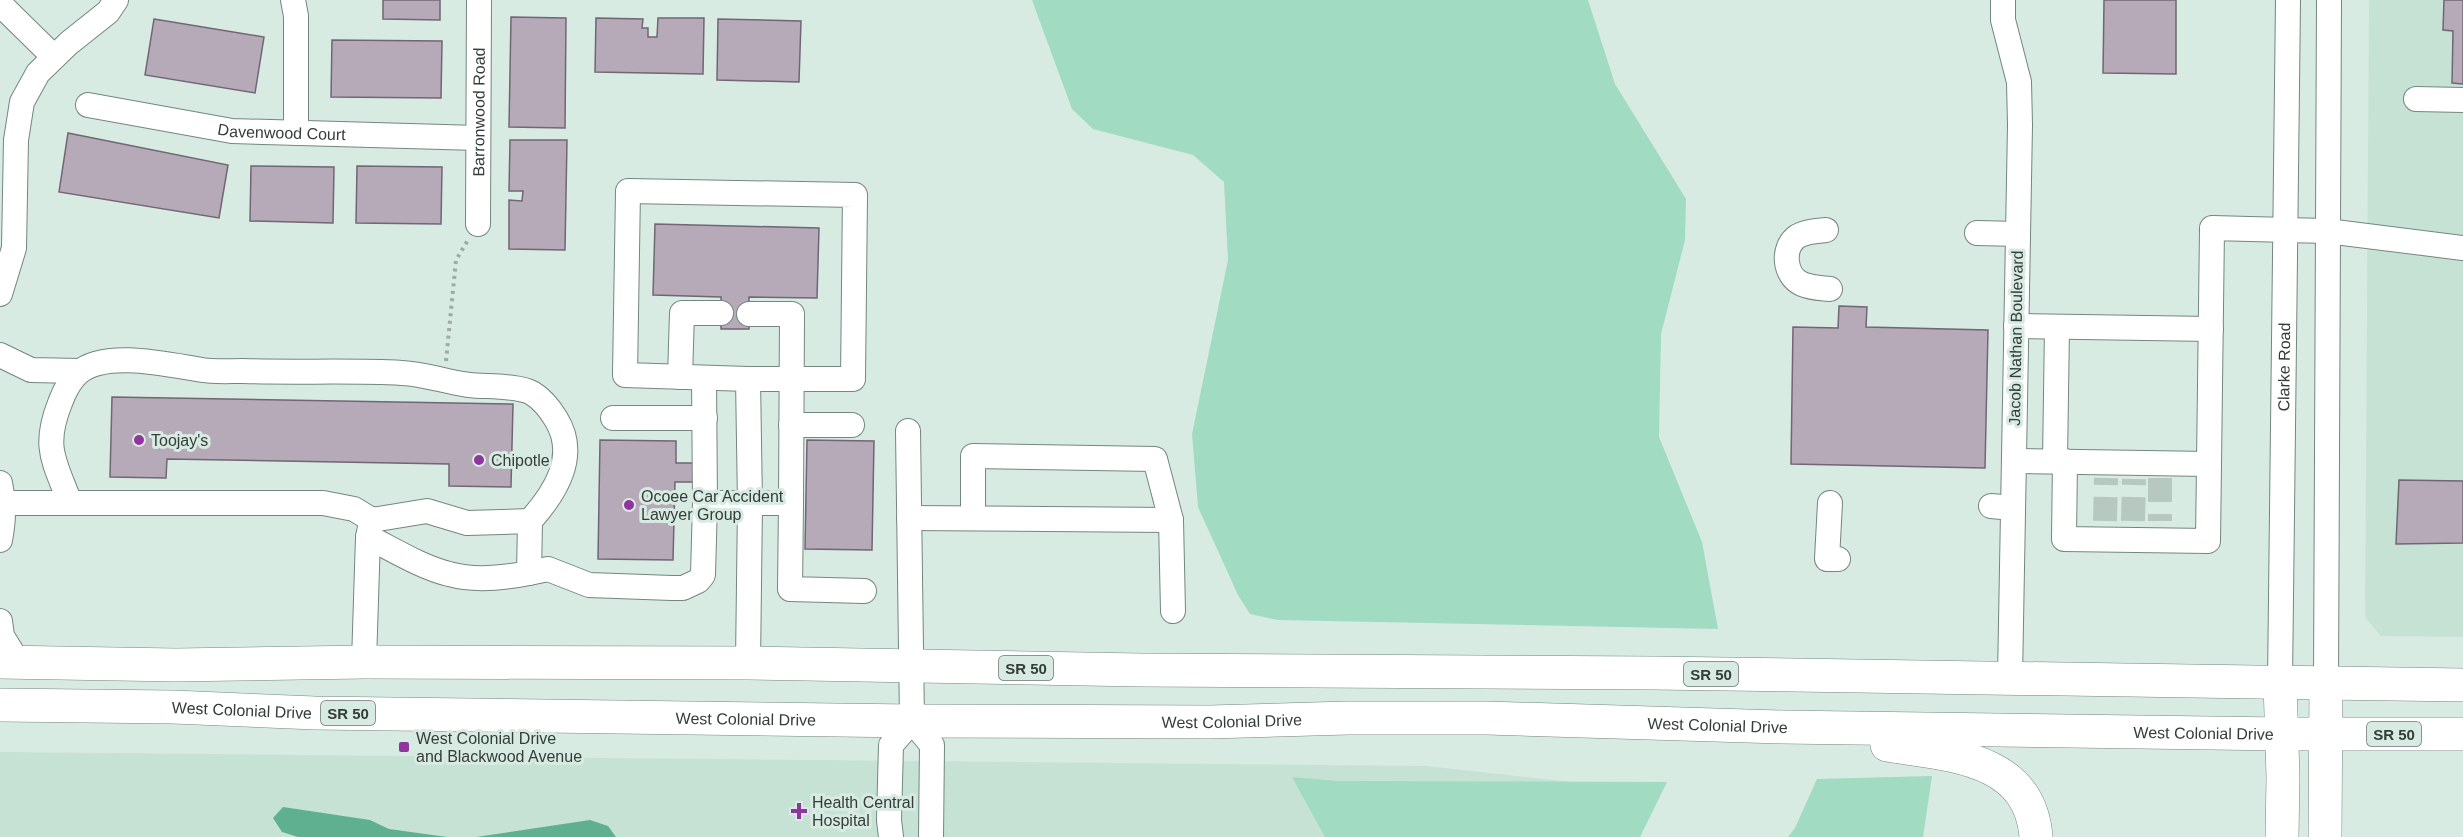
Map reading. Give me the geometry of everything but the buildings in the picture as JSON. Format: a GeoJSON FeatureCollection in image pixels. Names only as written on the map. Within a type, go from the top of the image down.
{"type":"FeatureCollection","features":[{"type":"Feature","properties":{"kind":"highway","name":"SR 50"},"geometry":{"type":"LineString","coordinates":[[9,662],[176,665],[364,662],[748,663],[912,667],[2463,685]]}},
{"type":"Feature","properties":{"kind":"highway"},"geometry":{"type":"LineString","coordinates":[[2325,837],[2326,682]]}},
{"type":"Feature","properties":{"kind":"highway","name":"Clarke Road"},"geometry":{"type":"LineString","coordinates":[[2280,683],[2282,837]]}},
{"type":"Feature","properties":{"kind":"highway","name":"West Colonial Drive"},"geometry":{"type":"LineString","coordinates":[[0,705],[172,707],[315,713],[912,721],[1210,722],[1464,717],[1782,727],[2282,734],[2463,734]]}},
{"type":"Feature","properties":{"kind":"highway"},"geometry":{"type":"LineString","coordinates":[[1782,727],[1960,757],[1988,766],[2010,780],[2027,800],[2032,812],[2036,837]]}},
{"type":"Feature","properties":{"kind":"street"},"geometry":{"type":"LineString","coordinates":[[0,294],[15,248],[8,140],[21,102],[38,73],[108,12],[116,0]]}},
{"type":"Feature","properties":{"kind":"street"},"geometry":{"type":"LineString","coordinates":[[293,0],[296,16],[296,134]]}},
{"type":"Feature","properties":{"kind":"street","name":"Barronwood Road"},"geometry":{"type":"LineString","coordinates":[[478,224],[479,0]]}},
{"type":"Feature","properties":{"kind":"street","name":"Jacob Nathan Boulevard"},"geometry":{"type":"LineString","coordinates":[[2002,0],[2003,20],[2019,82],[2018,234],[2007,294],[2016,326],[2014,461],[2002,507],[2010,678]]}},
{"type":"Feature","properties":{"kind":"street","name":"Clarke Road"},"geometry":{"type":"LineString","coordinates":[[2280,683],[2288,0]]}},
{"type":"Feature","properties":{"kind":"street"},"geometry":{"type":"LineString","coordinates":[[2326,682],[2329,0]]}},
{"type":"Feature","properties":{"kind":"street"},"geometry":{"type":"LineString","coordinates":[[5,16],[54,57]]}},
{"type":"Feature","properties":{"kind":"street"},"geometry":{"type":"LineString","coordinates":[[2416,99],[2463,100]]}},
{"type":"Feature","properties":{"kind":"street","name":"Davenwood Court"},"geometry":{"type":"LineString","coordinates":[[88,105],[232,131],[478,138]]}},
{"type":"Feature","properties":{"kind":"street"},"geometry":{"type":"LineString","coordinates":[[628,191],[855,195],[853,379],[704,378],[625,375],[628,191]]}},
{"type":"Feature","properties":{"kind":"street"},"geometry":{"type":"LineString","coordinates":[[2057,327],[2064,539],[2105,530],[2160,530],[2208,541],[2212,228],[2327,231],[2463,248]]}},
{"type":"Feature","properties":{"kind":"street"},"geometry":{"type":"LineString","coordinates":[[1826,230],[1807,232],[1797,237],[1786,255],[1792,276],[1801,284],[1830,289]]}},
{"type":"Feature","properties":{"kind":"street"},"geometry":{"type":"LineString","coordinates":[[1977,233],[2018,234]]}},
{"type":"Feature","properties":{"kind":"street"},"geometry":{"type":"LineString","coordinates":[[680,377],[682,313],[721,314]]}},
{"type":"Feature","properties":{"kind":"street"},"geometry":{"type":"LineString","coordinates":[[749,314],[792,314],[790,590],[864,591]]}},
{"type":"Feature","properties":{"kind":"street"},"geometry":{"type":"LineString","coordinates":[[2016,326],[2211,329]]}},
{"type":"Feature","properties":{"kind":"street"},"geometry":{"type":"LineString","coordinates":[[0,355],[31,370],[79,371],[106,361],[133,360],[203,370],[401,373],[467,385],[530,392],[542,401],[560,426],[566,454],[558,484],[547,502],[530,521],[529,573]]}},
{"type":"Feature","properties":{"kind":"street"},"geometry":{"type":"LineString","coordinates":[[70,503],[52,458],[50,438],[55,415],[66,387],[79,371]]}},
{"type":"Feature","properties":{"kind":"street"},"geometry":{"type":"LineString","coordinates":[[0,540],[4,521],[2,493],[70,503],[323,503],[354,509],[370,528],[416,561],[450,575],[501,578],[548,569],[589,585],[683,588],[698,581],[703,575],[704,378]]}},
{"type":"Feature","properties":{"kind":"street"},"geometry":{"type":"LineString","coordinates":[[748,380],[750,504],[748,663]]}},
{"type":"Feature","properties":{"kind":"street"},"geometry":{"type":"LineString","coordinates":[[613,418],[705,418]]}},
{"type":"Feature","properties":{"kind":"street"},"geometry":{"type":"LineString","coordinates":[[791,426],[852,425]]}},
{"type":"Feature","properties":{"kind":"street"},"geometry":{"type":"LineString","coordinates":[[908,431],[912,721],[932,745],[931,837]]}},
{"type":"Feature","properties":{"kind":"street"},"geometry":{"type":"LineString","coordinates":[[973,518],[973,456],[1155,459],[1171,520],[1173,611]]}},
{"type":"Feature","properties":{"kind":"street"},"geometry":{"type":"LineString","coordinates":[[2014,461],[2060,461],[2106,470],[2134,471],[2209,464]]}},
{"type":"Feature","properties":{"kind":"street"},"geometry":{"type":"LineString","coordinates":[[1830,502],[1827,559],[1838,559]]}},
{"type":"Feature","properties":{"kind":"street"},"geometry":{"type":"LineString","coordinates":[[705,503],[791,503]]}},
{"type":"Feature","properties":{"kind":"street"},"geometry":{"type":"LineString","coordinates":[[370,528],[427,511],[467,523],[530,521]]}},
{"type":"Feature","properties":{"kind":"street"},"geometry":{"type":"LineString","coordinates":[[909,518],[1171,520]]}},
{"type":"Feature","properties":{"kind":"street"},"geometry":{"type":"LineString","coordinates":[[364,662],[370,528]]}},
{"type":"Feature","properties":{"kind":"street"},"geometry":{"type":"LineString","coordinates":[[0,621],[9,662]]}},
{"type":"Feature","properties":{"kind":"street"},"geometry":{"type":"LineString","coordinates":[[891,837],[889,820],[891,744],[912,721]]}},
{"type":"Feature","properties":{"kind":"path"},"geometry":{"type":"LineString","coordinates":[[445,380],[456,260],[478,224]]}},
{"type":"Feature","properties":{"kind":"shaded area"},"geometry":{"type":"Polygon","coordinates":[[[1032,0],[1588,0],[1615,84],[1686,199],[1685,240],[1661,334],[1659,437],[1702,542],[1718,629],[1278,620],[1250,614],[1238,595],[1198,507],[1192,434],[1228,260],[1224,182],[1193,155],[1093,129],[1072,109],[1032,0]]]}},
{"type":"Feature","properties":{"kind":"shaded area"},"geometry":{"type":"Polygon","coordinates":[[[2369,0],[2463,0],[2463,637],[2381,636],[2365,617],[2369,0]]]}},
{"type":"Feature","properties":{"kind":"shaded area","name":"Health Central Hospital"},"geometry":{"type":"Polygon","coordinates":[[[0,752],[1426,766],[1598,785],[1598,837],[0,837],[0,752]]]}},
{"type":"Feature","properties":{"kind":"shaded area"},"geometry":{"type":"Polygon","coordinates":[[[1932,776],[1923,837],[1788,837],[1795,828],[1817,779],[1932,776]]]}},
{"type":"Feature","properties":{"kind":"shaded area"},"geometry":{"type":"Polygon","coordinates":[[[1292,777],[1337,781],[1667,782],[1640,837],[1325,837],[1292,777]]]}},
{"type":"Feature","properties":{"kind":"shaded area"},"geometry":{"type":"Polygon","coordinates":[[[283,807],[370,820],[389,829],[447,837],[298,837],[282,832],[273,818],[283,807]]]}},
{"type":"Feature","properties":{"kind":"shaded area"},"geometry":{"type":"Polygon","coordinates":[[[590,820],[608,826],[616,837],[476,837],[590,820]]]}},
{"type":"Feature","properties":{"kind":"tunnel"},"geometry":{"type":"LineString","coordinates":[[2105,521],[2106,478]]}},
{"type":"Feature","properties":{"kind":"tunnel"},"geometry":{"type":"LineString","coordinates":[[2160,478],[2160,521]]}},
{"type":"Feature","properties":{"kind":"tunnel"},"geometry":{"type":"LineString","coordinates":[[2133,521],[2134,479]]}},
{"type":"Feature","properties":{"kind":"place","name":"Toojay's"},"geometry":{"type":"Point","coordinates":[139,440]}},
{"type":"Feature","properties":{"kind":"place","name":"Chipotle"},"geometry":{"type":"Point","coordinates":[479,460]}},
{"type":"Feature","properties":{"kind":"place","name":"Ocoee Car Accident Lawyer Group"},"geometry":{"type":"Point","coordinates":[629,505]}},
{"type":"Feature","properties":{"kind":"place","name":"West Colonial Drive and Blackwood Avenue"},"geometry":{"type":"Point","coordinates":[404,747]}},
{"type":"Feature","properties":{"kind":"place","name":"Health Central Hospital"},"geometry":{"type":"Point","coordinates":[799,811]}}]}
